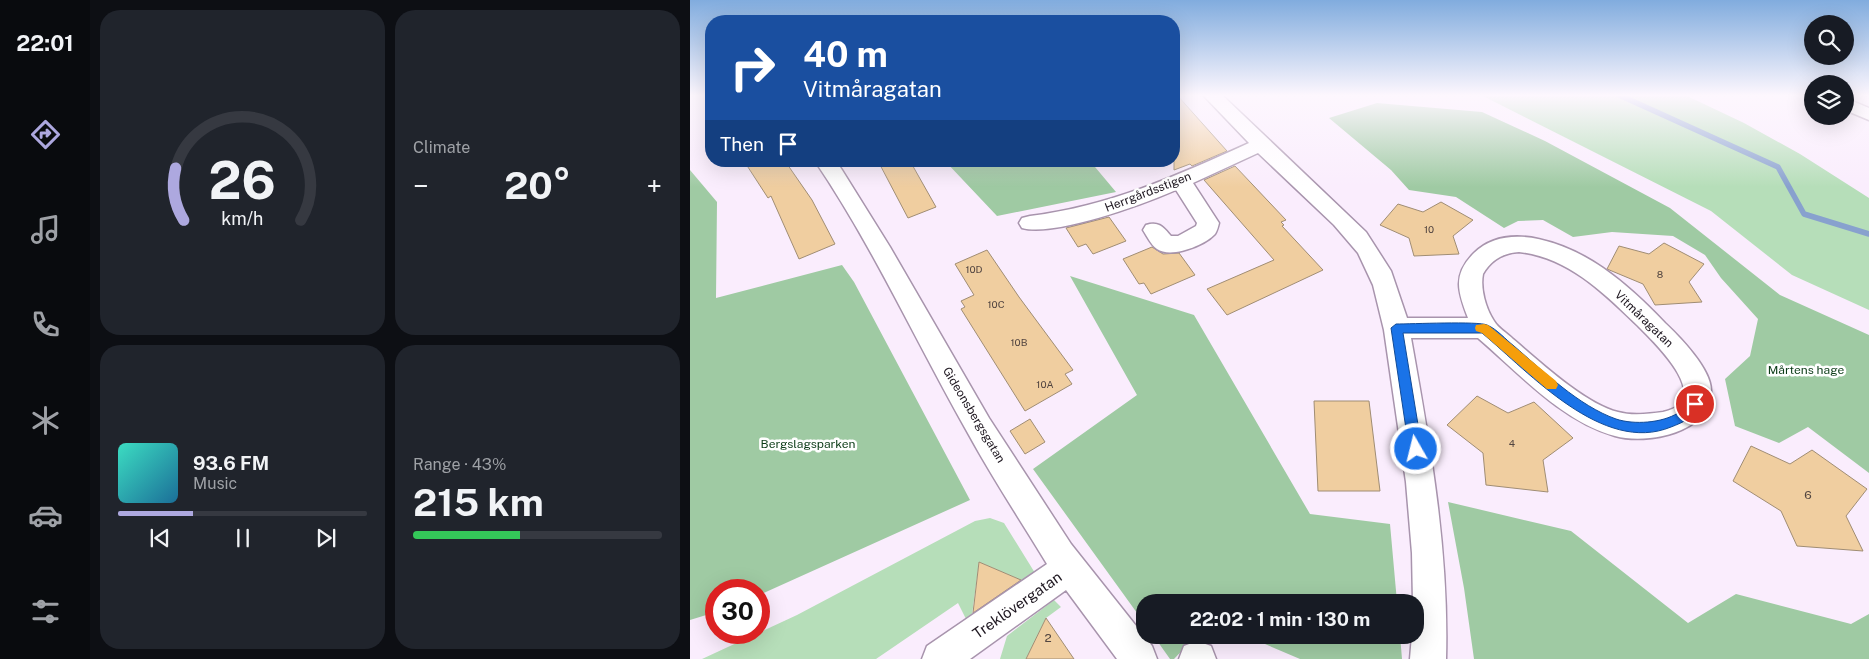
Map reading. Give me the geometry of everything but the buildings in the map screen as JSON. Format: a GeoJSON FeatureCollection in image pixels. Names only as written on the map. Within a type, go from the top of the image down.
{"type":"FeatureCollection","features":[{"type":"Feature","properties":{"kind":"street"},"geometry":{"type":"LineString","coordinates":[[1242,126],[1344,224],[1371,255],[1382,275],[1396,328],[1424,505],[1431,622],[1428,659]]}},
{"type":"Feature","properties":{"kind":"street","name":"Herrgårdsstigen"},"geometry":{"type":"LineString","coordinates":[[1030,223],[1067,218],[1110,208],[1260,145]]}},
{"type":"Feature","properties":{"kind":"street","name":"Gideonsbergsgatan"},"geometry":{"type":"LineString","coordinates":[[830,167],[882,253],[979,427],[1070,568],[1139,659]]}},
{"type":"Feature","properties":{"kind":"street"},"geometry":{"type":"LineString","coordinates":[[1154,230],[1166,244],[1182,244],[1206,230],[1208,223],[1180,180]]}},
{"type":"Feature","properties":{"kind":"street","name":"Vitmåragatan"},"geometry":{"type":"LineString","coordinates":[[1521,244],[1548,250],[1579,264],[1623,296],[1668,340],[1688,368],[1698,389],[1695,404],[1683,416],[1659,426],[1631,428],[1613,424],[1586,410],[1556,389],[1484,328],[1472,297],[1470,275],[1477,263],[1489,253],[1504,246],[1521,244]]}},
{"type":"Feature","properties":{"kind":"street"},"geometry":{"type":"LineString","coordinates":[[1396,328],[1484,328]]}},
{"type":"Feature","properties":{"kind":"street","name":"Treklövergatan"},"geometry":{"type":"LineString","coordinates":[[940,659],[1070,568]]}},
{"type":"Feature","properties":{"kind":"green space","name":"Mårtens hage"},"geometry":{"type":"Polygon","coordinates":[[[1338,126],[1512,126],[1545,141],[1670,208],[1780,295],[1869,335],[1869,473],[1808,427],[1779,443],[1735,426],[1725,379],[1750,356],[1758,319],[1721,278],[1705,255],[1673,236],[1612,232],[1573,237],[1543,220],[1518,221],[1504,228],[1456,197],[1409,190],[1391,170],[1338,126]]]}},
{"type":"Feature","properties":{"kind":"green space"},"geometry":{"type":"Polygon","coordinates":[[[1542,126],[1749,126],[1800,154],[1869,198],[1869,310],[1792,275],[1711,211],[1542,126]]]}},
{"type":"Feature","properties":{"kind":"green space"},"geometry":{"type":"Polygon","coordinates":[[[951,167],[1095,167],[1116,192],[997,216],[951,167]]]}},
{"type":"Feature","properties":{"kind":"green space","name":"Bergslagsparken"},"geometry":{"type":"Polygon","coordinates":[[[690,170],[717,202],[716,298],[842,265],[854,282],[970,500],[770,590],[770,579],[705,579],[705,615],[690,620],[690,170]]]}},
{"type":"Feature","properties":{"kind":"green space"},"geometry":{"type":"Polygon","coordinates":[[[1070,276],[1194,315],[1310,514],[1390,524],[1396,594],[1136,594],[1136,612],[1033,469],[1137,395],[1070,276]]]}},
{"type":"Feature","properties":{"kind":"green space"},"geometry":{"type":"Polygon","coordinates":[[[1448,502],[1571,531],[1688,623],[1736,594],[1851,624],[1869,614],[1869,659],[1474,659],[1464,588],[1448,502]]]}},
{"type":"Feature","properties":{"kind":"green space"},"geometry":{"type":"Polygon","coordinates":[[[990,518],[1004,523],[1035,573],[1023,581],[979,562],[972,615],[966,619],[958,603],[876,659],[702,659],[734,644],[770,644],[770,628],[975,521],[990,518]]]}},
{"type":"Feature","properties":{"kind":"green space"},"geometry":{"type":"Polygon","coordinates":[[[1054,600],[1061,607],[1046,618],[1026,659],[1000,659],[1007,636],[1054,600]]]}},
{"type":"Feature","properties":{"kind":"green space"},"geometry":{"type":"Polygon","coordinates":[[[1159,644],[1188,644],[1174,659],[1170,659],[1159,644]]]}},
{"type":"Feature","properties":{"kind":"green space"},"geometry":{"type":"Polygon","coordinates":[[[1265,644],[1401,644],[1402,659],[1300,659],[1265,644]]]}},
{"type":"Feature","properties":{"kind":"waterway"},"geometry":{"type":"LineString","coordinates":[[1687,126],[1778,167],[1804,214],[1869,234]]}},
{"type":"Feature","properties":{"kind":"slow traffic"},"geometry":{"type":"LineString","coordinates":[[1480,328],[1484,328],[1552,385]]}},
{"type":"Feature","properties":{"kind":"route"},"geometry":{"type":"LineString","coordinates":[[1416,449],[1396,328],[1484,328],[1556,389],[1586,410],[1613,424],[1631,428],[1659,426],[1683,416],[1695,404]]}}]}
